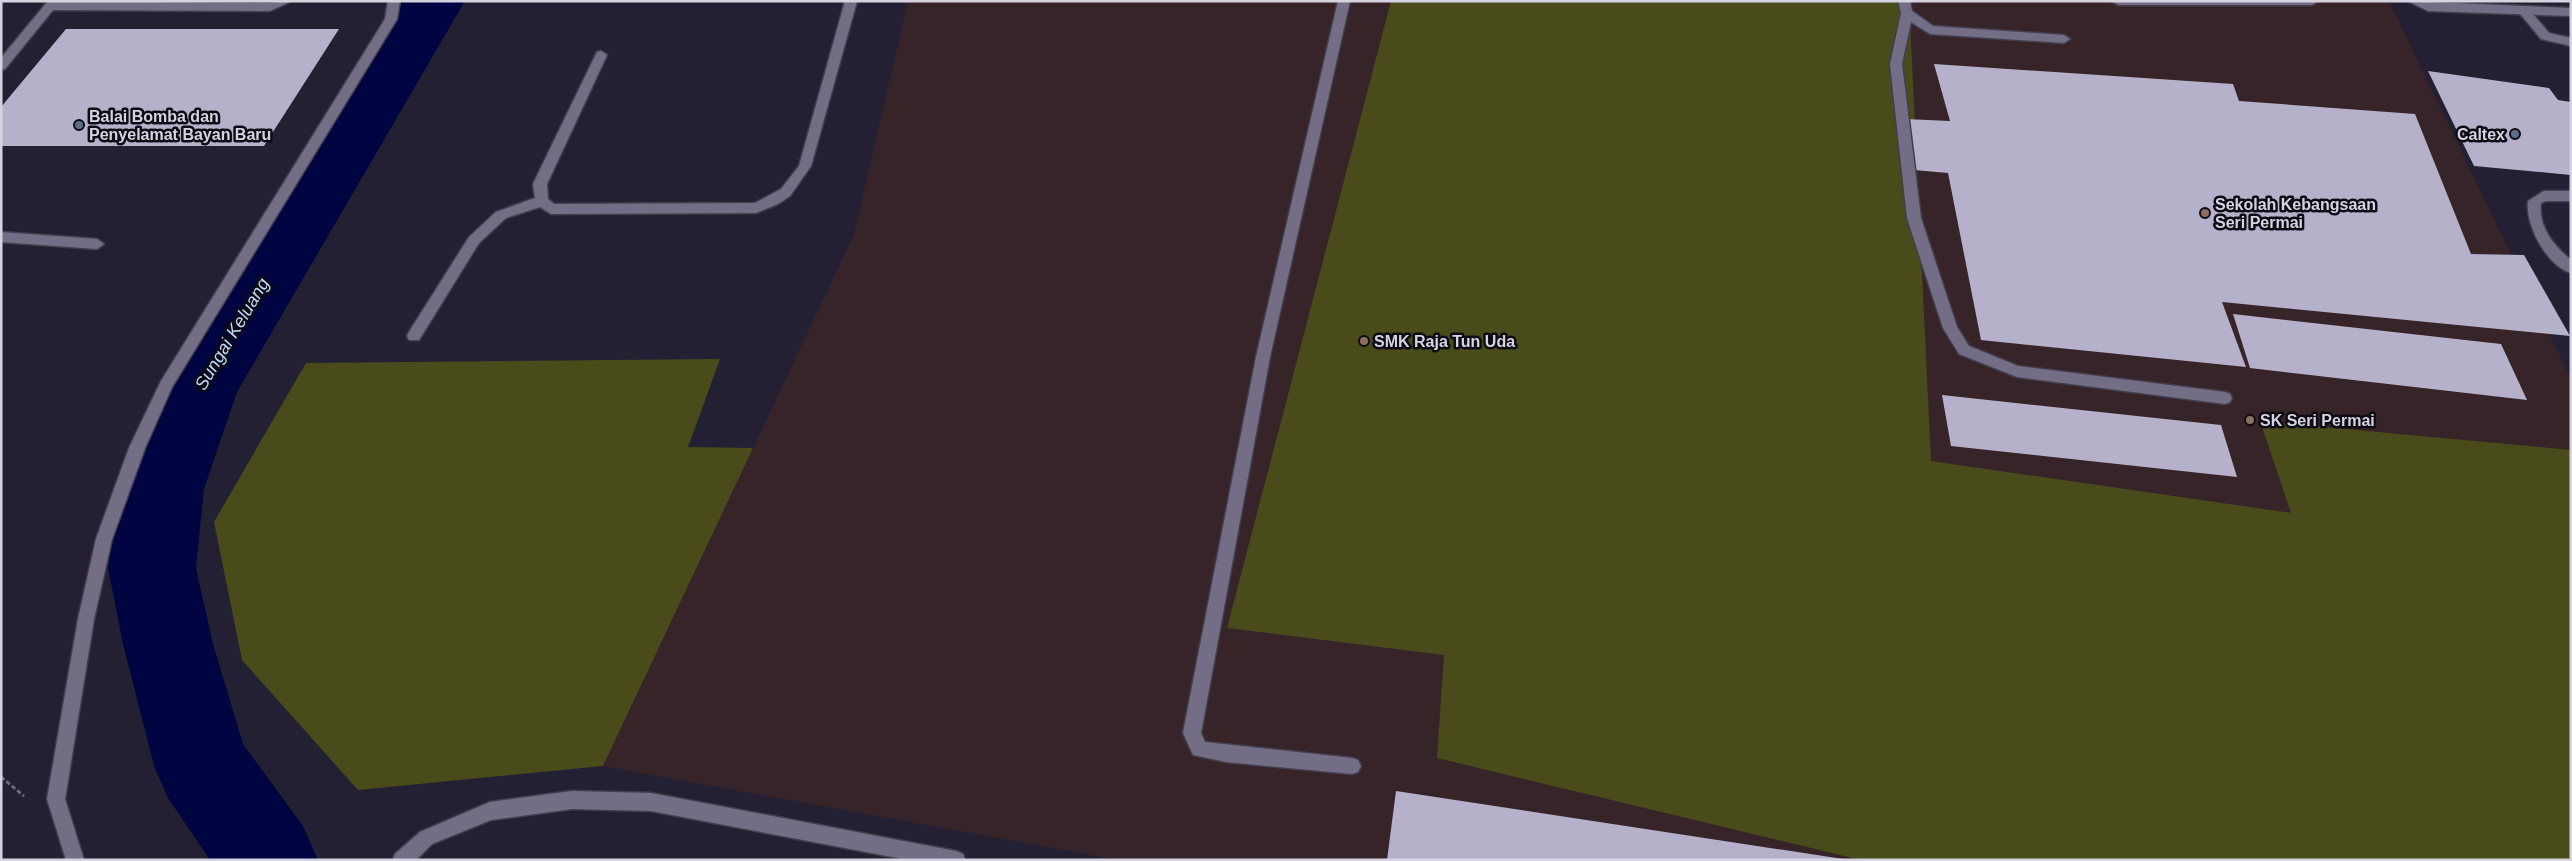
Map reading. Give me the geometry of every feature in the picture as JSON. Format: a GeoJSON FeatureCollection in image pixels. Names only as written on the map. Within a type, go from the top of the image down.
{"type":"FeatureCollection","features":[{"type":"Feature","properties":{"kind":"street"},"geometry":{"type":"LineString","coordinates":[[1,66],[52,4],[270,7],[286,1]]}},
{"type":"Feature","properties":{"kind":"street"},"geometry":{"type":"LineString","coordinates":[[75,860],[56,799],[86,619],[104,539],[137,448],[166,385],[391,18],[394,1]]}},
{"type":"Feature","properties":{"kind":"street"},"geometry":{"type":"LineString","coordinates":[[601,55],[540,184],[542,201],[551,209],[756,208],[780,199],[793,185],[805,166],[851,1]]}},
{"type":"Feature","properties":{"kind":"street"},"geometry":{"type":"LineString","coordinates":[[1344,1],[1263,357],[1192,733],[1199,749],[1226,754],[1352,766]]}},
{"type":"Feature","properties":{"kind":"street"},"geometry":{"type":"LineString","coordinates":[[2118,1],[2312,1]]}},
{"type":"Feature","properties":{"kind":"street"},"geometry":{"type":"LineString","coordinates":[[2414,1],[2428,7],[2571,12]]}},
{"type":"Feature","properties":{"kind":"street"},"geometry":{"type":"LineString","coordinates":[[1905,7],[1930,30],[2064,39]]}},
{"type":"Feature","properties":{"kind":"street"},"geometry":{"type":"LineString","coordinates":[[1905,7],[1896,64],[1914,218],[1950,328],[1964,350],[2017,371],[2225,398]]}},
{"type":"Feature","properties":{"kind":"street"},"geometry":{"type":"LineString","coordinates":[[2523,10],[2545,36],[2569,44]]}},
{"type":"Feature","properties":{"kind":"street"},"geometry":{"type":"LineString","coordinates":[[2571,196],[2544,196],[2535,201],[2533,208],[2540,232],[2571,268]]}},
{"type":"Feature","properties":{"kind":"street"},"geometry":{"type":"LineString","coordinates":[[414,336],[474,240],[501,215],[542,201]]}},
{"type":"Feature","properties":{"kind":"street"},"geometry":{"type":"LineString","coordinates":[[1,237],[97,244]]}},
{"type":"Feature","properties":{"kind":"street"},"geometry":{"type":"LineString","coordinates":[[402,860],[426,838],[490,811],[572,800],[651,802],[956,860]]}},
{"type":"Feature","properties":{"kind":"shaded area","name":"SMK Raja Tun Uda"},"geometry":{"type":"Polygon","coordinates":[[[908,1],[2389,1],[2571,379],[2571,860],[1119,860],[603,766],[854,234],[908,1]]]}},
{"type":"Feature","properties":{"kind":"green space"},"geometry":{"type":"Polygon","coordinates":[[[1391,1],[1909,1],[1931,461],[2291,513],[2260,421],[2571,450],[2571,860],[1861,860],[1437,758],[1444,655],[1227,628],[1391,1]]]}},
{"type":"Feature","properties":{"kind":"green space"},"geometry":{"type":"Polygon","coordinates":[[[720,359],[688,447],[753,448],[603,766],[358,790],[242,660],[214,522],[306,363],[720,359]]]}},
{"type":"Feature","properties":{"kind":"building"},"geometry":{"type":"Polygon","coordinates":[[[66,29],[339,29],[264,146],[1,146],[1,107],[66,29]]]}},
{"type":"Feature","properties":{"kind":"building","name":"Sekolah Kebangsaan Seri Permai"},"geometry":{"type":"Polygon","coordinates":[[[1934,64],[2233,84],[2239,101],[2415,114],[2471,254],[2524,255],[2570,336],[2222,302],[2246,367],[1981,340],[1948,173],[1914,170],[1905,119],[1950,121],[1934,64]]]}},
{"type":"Feature","properties":{"kind":"building","name":"Caltex"},"geometry":{"type":"Polygon","coordinates":[[[2428,71],[2549,88],[2558,100],[2571,102],[2571,175],[2474,166],[2428,71]]]}},
{"type":"Feature","properties":{"kind":"building"},"geometry":{"type":"Polygon","coordinates":[[[2233,314],[2501,344],[2527,400],[2250,368],[2233,314]]]}},
{"type":"Feature","properties":{"kind":"building"},"geometry":{"type":"Polygon","coordinates":[[[1942,395],[2221,425],[2237,477],[1951,446],[1942,395]]]}},
{"type":"Feature","properties":{"kind":"building"},"geometry":{"type":"Polygon","coordinates":[[[1396,791],[1843,859],[1843,860],[1387,860],[1396,791]]]}},
{"type":"Feature","properties":{"kind":"waterway","name":"Sungai Keluang"},"geometry":{"type":"LineString","coordinates":[[268,860],[202,766],[168,644],[152,568],[162,489],[199,387],[434,1]]}},
{"type":"Feature","properties":{"kind":"place","name":"Balai Bomba dan Penyelamat Bayan Baru"},"geometry":{"type":"Point","coordinates":[79,125]}},
{"type":"Feature","properties":{"kind":"place","name":"Caltex"},"geometry":{"type":"Point","coordinates":[2515,134]}},
{"type":"Feature","properties":{"kind":"place","name":"Sekolah Kebangsaan Seri Permai"},"geometry":{"type":"Point","coordinates":[2205,213]}},
{"type":"Feature","properties":{"kind":"place","name":"SMK Raja Tun Uda"},"geometry":{"type":"Point","coordinates":[1364,341]}},
{"type":"Feature","properties":{"kind":"place","name":"SK Seri Permai"},"geometry":{"type":"Point","coordinates":[2250,420]}}]}
